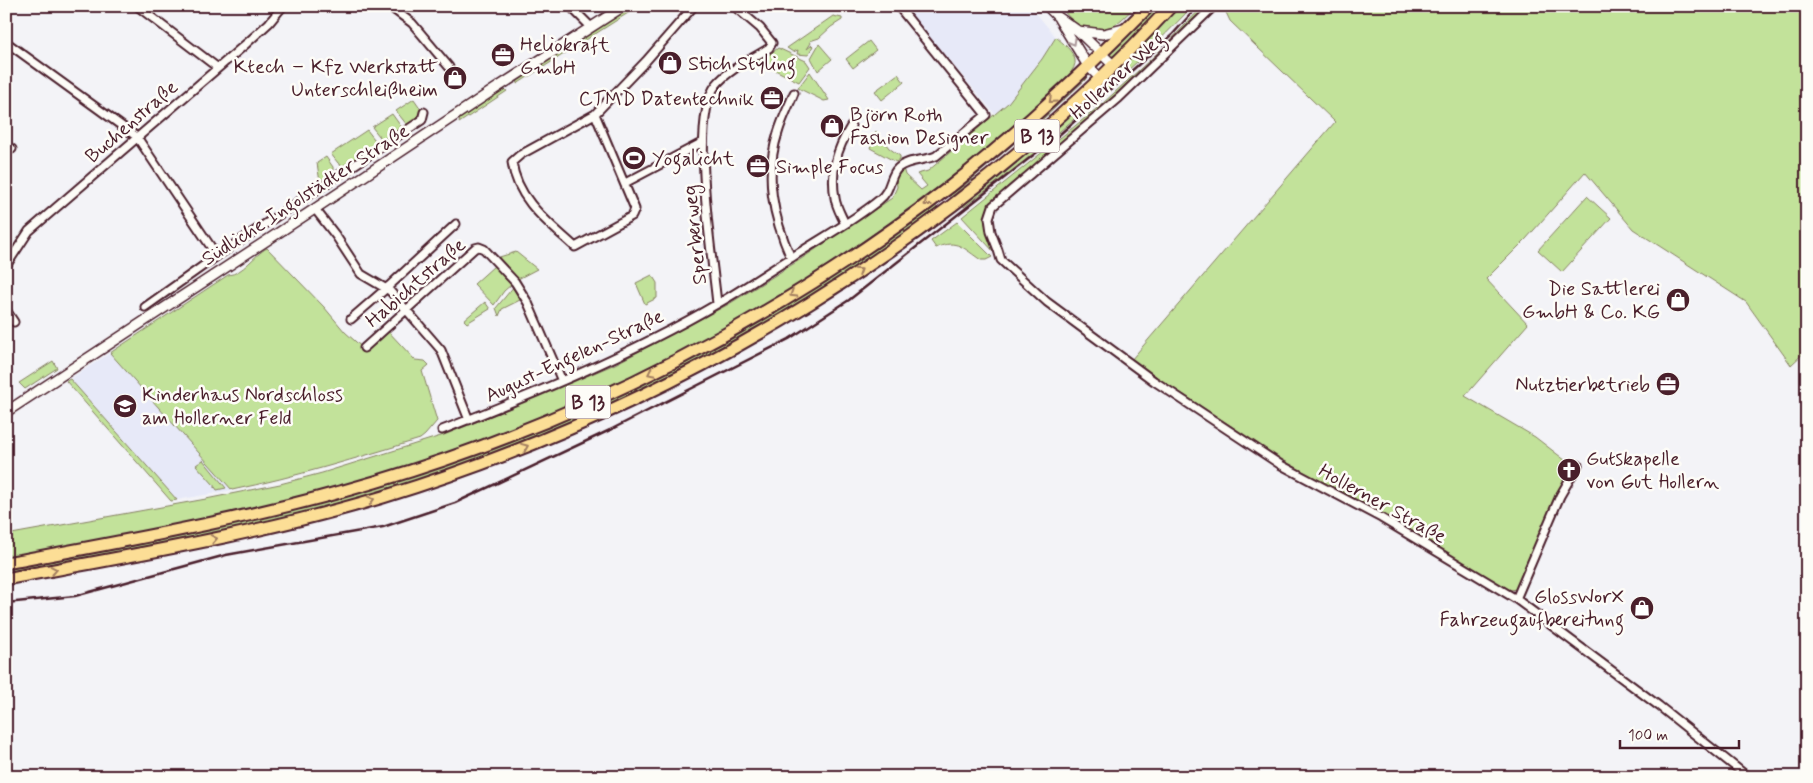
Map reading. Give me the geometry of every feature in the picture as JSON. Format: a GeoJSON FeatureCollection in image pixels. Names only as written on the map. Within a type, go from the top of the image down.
{"type":"FeatureCollection","features":[{"type":"Feature","properties":{"kind":"main road","name":"B 13"},"geometry":{"type":"LineString","coordinates":[[6,563],[226,521],[288,507],[368,484],[438,462],[518,433],[649,374],[734,330],[821,277],[961,178],[1022,127],[1101,54],[1149,6]]}},
{"type":"Feature","properties":{"kind":"main road","name":"B 13"},"geometry":{"type":"LineString","coordinates":[[6,579],[233,536],[381,497],[463,470],[589,420],[667,383],[743,343],[804,307],[877,260],[1000,166],[1060,116],[1171,6]]}},
{"type":"Feature","properties":{"kind":"street","name":"Buchenstraße"},"geometry":{"type":"LineString","coordinates":[[6,266],[29,231],[269,23],[283,6]]}},
{"type":"Feature","properties":{"kind":"street"},"geometry":{"type":"LineString","coordinates":[[389,6],[412,23],[449,67]]}},
{"type":"Feature","properties":{"kind":"street"},"geometry":{"type":"LineString","coordinates":[[570,6],[591,27]]}},
{"type":"Feature","properties":{"kind":"street","name":"Südliche Ingolstädter Straße"},"geometry":{"type":"LineString","coordinates":[[6,412],[494,89],[624,6]]}},
{"type":"Feature","properties":{"kind":"street"},"geometry":{"type":"LineString","coordinates":[[595,114],[635,208],[634,213],[628,218],[575,247],[528,202],[512,162],[520,154],[595,114],[646,61],[694,6]]}},
{"type":"Feature","properties":{"kind":"street","name":"Sperberweg"},"geometry":{"type":"LineString","coordinates":[[717,304],[703,170],[706,107],[709,96],[715,86],[740,66],[769,48],[772,43],[760,28],[734,6]]}},
{"type":"Feature","properties":{"kind":"street","name":"August-Engelen-Straße"},"geometry":{"type":"LineString","coordinates":[[442,430],[562,381],[639,346],[717,304],[845,224],[881,199],[889,191],[896,170],[905,163],[927,160],[936,156],[986,115],[898,6]]}},
{"type":"Feature","properties":{"kind":"street"},"geometry":{"type":"LineString","coordinates":[[1047,6],[1058,17],[1078,31],[1113,65]]}},
{"type":"Feature","properties":{"kind":"street","name":"Hollerner Weg"},"geometry":{"type":"LineString","coordinates":[[1001,260],[991,232],[989,218],[993,206],[1119,98],[1214,6]]}},
{"type":"Feature","properties":{"kind":"street"},"geometry":{"type":"LineString","coordinates":[[138,7],[218,68]]}},
{"type":"Feature","properties":{"kind":"street"},"geometry":{"type":"LineString","coordinates":[[1058,17],[1088,66],[1100,78]]}},
{"type":"Feature","properties":{"kind":"street"},"geometry":{"type":"LineString","coordinates":[[1078,31],[1103,34],[1127,28]]}},
{"type":"Feature","properties":{"kind":"street"},"geometry":{"type":"LineString","coordinates":[[6,42],[137,137],[217,256]]}},
{"type":"Feature","properties":{"kind":"street"},"geometry":{"type":"LineString","coordinates":[[791,258],[778,228],[772,205],[770,185],[773,151],[794,93]]}},
{"type":"Feature","properties":{"kind":"street"},"geometry":{"type":"LineString","coordinates":[[145,307],[217,256],[422,120],[424,112]]}},
{"type":"Feature","properties":{"kind":"street"},"geometry":{"type":"LineString","coordinates":[[845,224],[835,200],[834,169],[836,154],[851,126]]}},
{"type":"Feature","properties":{"kind":"street"},"geometry":{"type":"LineString","coordinates":[[625,184],[703,142]]}},
{"type":"Feature","properties":{"kind":"street"},"geometry":{"type":"LineString","coordinates":[[315,209],[336,236],[361,274],[390,291],[441,350],[469,420]]}},
{"type":"Feature","properties":{"kind":"street"},"geometry":{"type":"LineString","coordinates":[[351,319],[456,224]]}},
{"type":"Feature","properties":{"kind":"street","name":"Habichtstraße"},"geometry":{"type":"LineString","coordinates":[[364,348],[475,248],[483,248],[515,282],[528,303],[562,381]]}},
{"type":"Feature","properties":{"kind":"street","name":"Hollerner Straße"},"geometry":{"type":"LineString","coordinates":[[1001,260],[1047,302],[1154,381],[1226,429],[1281,465],[1381,518],[1516,599],[1659,706],[1748,777]]}},
{"type":"Feature","properties":{"kind":"street"},"geometry":{"type":"LineString","coordinates":[[6,310],[14,322]]}},
{"type":"Feature","properties":{"kind":"street"},"geometry":{"type":"LineString","coordinates":[[1516,599],[1560,496],[1578,465]]}},
{"type":"Feature","properties":{"kind":"shaded area"},"geometry":{"type":"Polygon","coordinates":[[[903,6],[1030,6],[1056,37],[1042,59],[1008,103],[995,114],[903,6]]]}},
{"type":"Feature","properties":{"kind":"shaded area","name":"Kinderhaus Nordschloss am Hollerner Feld"},"geometry":{"type":"Polygon","coordinates":[[[110,353],[232,490],[177,500],[70,379],[110,353]]]}},
{"type":"Feature","properties":{"kind":"green space"},"geometry":{"type":"Polygon","coordinates":[[[631,6],[639,6],[517,84],[518,80],[631,6]]]}},
{"type":"Feature","properties":{"kind":"green space"},"geometry":{"type":"Polygon","coordinates":[[[1059,6],[1135,6],[1109,28],[1093,30],[1076,23],[1059,6]]]}},
{"type":"Feature","properties":{"kind":"green space"},"geometry":{"type":"Polygon","coordinates":[[[1156,6],[1164,6],[1119,52],[1111,57],[1109,55],[1156,6]]]}},
{"type":"Feature","properties":{"kind":"green space"},"geometry":{"type":"Polygon","coordinates":[[[1179,6],[1193,6],[1139,60],[1083,111],[1025,161],[964,207],[963,205],[1094,92],[1179,6]]]}},
{"type":"Feature","properties":{"kind":"green space"},"geometry":{"type":"Polygon","coordinates":[[[1203,6],[1209,6],[1126,88],[1007,187],[987,209],[985,224],[996,250],[995,253],[962,217],[1101,105],[1165,46],[1203,6]]]}},
{"type":"Feature","properties":{"kind":"green space"},"geometry":{"type":"Polygon","coordinates":[[[1223,6],[1806,6],[1807,350],[1791,365],[1746,302],[1633,229],[1585,172],[1526,239],[1486,279],[1528,324],[1465,396],[1535,437],[1570,464],[1517,589],[1510,590],[1283,460],[1131,360],[1335,122],[1230,21],[1223,6]]]}},
{"type":"Feature","properties":{"kind":"green space"},"geometry":{"type":"Polygon","coordinates":[[[833,16],[842,18],[842,20],[819,38],[810,41],[811,43],[807,49],[813,46],[808,55],[797,54],[798,50],[793,52],[787,48],[833,16]]]}},
{"type":"Feature","properties":{"kind":"green space"},"geometry":{"type":"Polygon","coordinates":[[[1056,37],[1072,53],[1075,60],[1074,68],[1058,88],[983,153],[850,250],[783,294],[642,372],[569,406],[494,437],[418,464],[341,488],[216,518],[6,557],[6,535],[206,499],[280,484],[322,473],[444,435],[615,364],[729,304],[798,261],[892,198],[897,187],[896,177],[903,168],[905,175],[921,190],[927,186],[917,174],[928,171],[1008,103],[1042,59],[1056,37]]]}},
{"type":"Feature","properties":{"kind":"green space"},"geometry":{"type":"Polygon","coordinates":[[[869,41],[876,50],[853,68],[846,59],[869,41]]]}},
{"type":"Feature","properties":{"kind":"green space"},"geometry":{"type":"Polygon","coordinates":[[[819,44],[832,59],[818,71],[811,58],[819,44]]]}},
{"type":"Feature","properties":{"kind":"green space"},"geometry":{"type":"Polygon","coordinates":[[[778,48],[806,61],[810,67],[799,82],[755,60],[769,55],[778,48]]]}},
{"type":"Feature","properties":{"kind":"green space"},"geometry":{"type":"Polygon","coordinates":[[[810,72],[829,100],[824,101],[798,88],[810,72]]]}},
{"type":"Feature","properties":{"kind":"green space"},"geometry":{"type":"Polygon","coordinates":[[[898,74],[904,82],[882,100],[875,91],[898,74]]]}},
{"type":"Feature","properties":{"kind":"green space"},"geometry":{"type":"Polygon","coordinates":[[[1088,75],[1043,119],[951,197],[950,194],[1025,132],[1088,75]]]}},
{"type":"Feature","properties":{"kind":"green space"},"geometry":{"type":"Polygon","coordinates":[[[504,89],[507,91],[459,123],[460,118],[504,89]]]}},
{"type":"Feature","properties":{"kind":"green space"},"geometry":{"type":"Polygon","coordinates":[[[414,99],[421,109],[416,120],[407,125],[396,111],[414,99]]]}},
{"type":"Feature","properties":{"kind":"green space"},"geometry":{"type":"Polygon","coordinates":[[[392,114],[402,128],[383,141],[372,127],[392,114]]]}},
{"type":"Feature","properties":{"kind":"green space"},"geometry":{"type":"Polygon","coordinates":[[[367,130],[378,144],[344,167],[338,163],[331,154],[367,130]]]}},
{"type":"Feature","properties":{"kind":"green space"},"geometry":{"type":"Polygon","coordinates":[[[876,131],[889,148],[900,156],[900,159],[896,162],[870,148],[876,131]]]}},
{"type":"Feature","properties":{"kind":"green space"},"geometry":{"type":"Polygon","coordinates":[[[326,157],[333,167],[333,174],[320,182],[317,163],[326,157]]]}},
{"type":"Feature","properties":{"kind":"green space"},"geometry":{"type":"Polygon","coordinates":[[[1587,196],[1611,218],[1562,272],[1538,250],[1587,196]]]}},
{"type":"Feature","properties":{"kind":"green space"},"geometry":{"type":"Polygon","coordinates":[[[935,205],[937,208],[871,256],[802,301],[731,343],[657,382],[582,418],[506,449],[428,477],[307,512],[179,540],[6,572],[6,568],[223,527],[347,496],[438,467],[557,422],[894,234],[935,205]]]}},
{"type":"Feature","properties":{"kind":"green space"},"geometry":{"type":"Polygon","coordinates":[[[957,222],[992,257],[981,260],[960,246],[950,244],[936,248],[931,241],[957,222]]]}},
{"type":"Feature","properties":{"kind":"green space"},"geometry":{"type":"Polygon","coordinates":[[[267,248],[324,307],[345,332],[365,350],[387,330],[415,360],[425,361],[429,365],[422,371],[437,421],[425,435],[420,439],[326,467],[232,490],[110,353],[228,275],[244,268],[267,248]]]}},
{"type":"Feature","properties":{"kind":"green space"},"geometry":{"type":"Polygon","coordinates":[[[516,252],[537,269],[516,280],[496,258],[516,252]]]}},
{"type":"Feature","properties":{"kind":"green space"},"geometry":{"type":"Polygon","coordinates":[[[494,266],[512,284],[504,291],[494,305],[474,284],[494,266]]]}},
{"type":"Feature","properties":{"kind":"green space"},"geometry":{"type":"Polygon","coordinates":[[[652,275],[657,283],[657,298],[645,304],[636,283],[652,275]]]}},
{"type":"Feature","properties":{"kind":"green space"},"geometry":{"type":"Polygon","coordinates":[[[515,285],[522,299],[502,309],[499,316],[496,308],[515,285]]]}},
{"type":"Feature","properties":{"kind":"green space"},"geometry":{"type":"Polygon","coordinates":[[[485,302],[490,309],[467,323],[464,320],[485,302]]]}},
{"type":"Feature","properties":{"kind":"green space"},"geometry":{"type":"Polygon","coordinates":[[[53,361],[57,368],[25,389],[19,383],[53,361]]]}},
{"type":"Feature","properties":{"kind":"green space"},"geometry":{"type":"Polygon","coordinates":[[[70,379],[177,500],[171,501],[66,381],[70,379]]]}},
{"type":"Feature","properties":{"kind":"green space"},"geometry":{"type":"Polygon","coordinates":[[[203,460],[226,488],[217,490],[214,488],[214,485],[196,465],[203,460]]]}},
{"type":"Feature","properties":{"kind":"railway"},"geometry":{"type":"LineString","coordinates":[[6,603],[75,596],[226,555],[383,527],[455,503],[610,430],[789,339],[849,300],[1059,135],[1172,35],[1198,6]]}},
{"type":"Feature","properties":{"kind":"place","name":"Heliokraft GmbH"},"geometry":{"type":"Point","coordinates":[503,55]}},
{"type":"Feature","properties":{"kind":"place","name":"Stich Styling"},"geometry":{"type":"Point","coordinates":[670,63]}},
{"type":"Feature","properties":{"kind":"place","name":"Ktech – Kfz Werkstatt Unterschleißheim"},"geometry":{"type":"Point","coordinates":[455,78]}},
{"type":"Feature","properties":{"kind":"place","name":"CTMD Datentechnik"},"geometry":{"type":"Point","coordinates":[772,98]}},
{"type":"Feature","properties":{"kind":"place","name":"Björn Roth Fashion Designer"},"geometry":{"type":"Point","coordinates":[832,126]}},
{"type":"Feature","properties":{"kind":"place","name":"Yogalicht"},"geometry":{"type":"Point","coordinates":[634,158]}},
{"type":"Feature","properties":{"kind":"place","name":"Simple Focus"},"geometry":{"type":"Point","coordinates":[758,166]}},
{"type":"Feature","properties":{"kind":"place","name":"Die Sattlerei GmbH & Co. KG"},"geometry":{"type":"Point","coordinates":[1678,300]}},
{"type":"Feature","properties":{"kind":"place","name":"Nutztierbetrieb"},"geometry":{"type":"Point","coordinates":[1668,384]}},
{"type":"Feature","properties":{"kind":"place","name":"Kinderhaus Nordschloss am Hollerner Feld"},"geometry":{"type":"Point","coordinates":[125,406]}},
{"type":"Feature","properties":{"kind":"place","name":"Gutskapelle von Gut Hollern"},"geometry":{"type":"Point","coordinates":[1569,470]}},
{"type":"Feature","properties":{"kind":"place","name":"GlossWorX Fahrzeugaufbereitung"},"geometry":{"type":"Point","coordinates":[1642,608]}}]}
